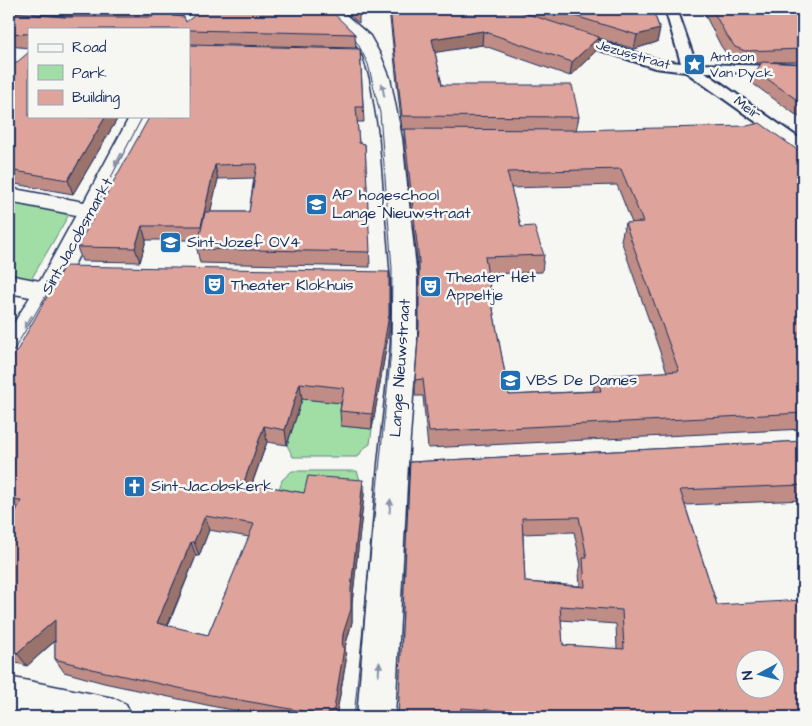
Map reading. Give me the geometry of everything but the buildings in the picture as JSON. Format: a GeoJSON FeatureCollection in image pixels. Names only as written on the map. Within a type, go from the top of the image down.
{"type":"FeatureCollection","features":[{"type":"Feature","properties":{"kind":"street"},"geometry":{"type":"LineString","coordinates":[[186,28],[196,9]]}},
{"type":"Feature","properties":{"kind":"street","name":"Lange Nieuwstraat"},"geometry":{"type":"LineString","coordinates":[[330,9],[363,40],[364,56],[383,88],[401,138],[393,278],[404,343],[408,464],[376,717]]}},
{"type":"Feature","properties":{"kind":"street"},"geometry":{"type":"LineString","coordinates":[[670,9],[690,68]]}},
{"type":"Feature","properties":{"kind":"street","name":"Jezusstraat"},"geometry":{"type":"LineString","coordinates":[[555,30],[660,64],[690,68],[787,69]]}},
{"type":"Feature","properties":{"kind":"street","name":"Meir"},"geometry":{"type":"LineString","coordinates":[[690,68],[803,148]]}},
{"type":"Feature","properties":{"kind":"street","name":"Sint-Jacobsmarkt"},"geometry":{"type":"LineString","coordinates":[[9,353],[53,281],[139,118]]}},
{"type":"Feature","properties":{"kind":"street"},"geometry":{"type":"LineString","coordinates":[[754,131],[771,125]]}},
{"type":"Feature","properties":{"kind":"street"},"geometry":{"type":"LineString","coordinates":[[9,195],[92,210]]}},
{"type":"Feature","properties":{"kind":"street"},"geometry":{"type":"LineString","coordinates":[[9,284],[53,281],[88,272]]}},
{"type":"Feature","properties":{"kind":"street"},"geometry":{"type":"LineString","coordinates":[[9,695],[113,717]]}},
{"type":"Feature","properties":{"kind":"green space"},"geometry":{"type":"Polygon","coordinates":[[[9,199],[71,211],[29,283],[9,278],[9,199]]]}},
{"type":"Feature","properties":{"kind":"green space"},"geometry":{"type":"Polygon","coordinates":[[[302,399],[345,403],[341,426],[372,429],[370,444],[363,449],[358,457],[293,457],[287,445],[302,399]]]}},
{"type":"Feature","properties":{"kind":"green space"},"geometry":{"type":"Polygon","coordinates":[[[292,471],[357,471],[360,480],[365,486],[364,495],[275,502],[282,480],[292,471]]]}},
{"type":"Feature","properties":{"kind":"tram line"},"geometry":{"type":"LineString","coordinates":[[347,30],[358,44],[368,64],[380,113],[392,269],[391,351],[354,717]]}},
{"type":"Feature","properties":{"kind":"tram line"},"geometry":{"type":"LineString","coordinates":[[9,358],[73,250],[142,118]]}},
{"type":"Feature","properties":{"kind":"place","name":"Antoon Van Dyck"},"geometry":{"type":"Point","coordinates":[694,65]}},
{"type":"Feature","properties":{"kind":"place","name":"AP hogeschool Lange Nieuwstraat"},"geometry":{"type":"Point","coordinates":[316,204]}},
{"type":"Feature","properties":{"kind":"place","name":"Sint-Jozef OV4"},"geometry":{"type":"Point","coordinates":[171,242]}},
{"type":"Feature","properties":{"kind":"place","name":"Theater Klokhuis"},"geometry":{"type":"Point","coordinates":[215,285]}},
{"type":"Feature","properties":{"kind":"place","name":"Theater Het Appeltje"},"geometry":{"type":"Point","coordinates":[430,286]}},
{"type":"Feature","properties":{"kind":"place","name":"VBS De Dames"},"geometry":{"type":"Point","coordinates":[510,380]}},
{"type":"Feature","properties":{"kind":"place","name":"Sint-Jacobskerk"},"geometry":{"type":"Point","coordinates":[135,486]}}]}
